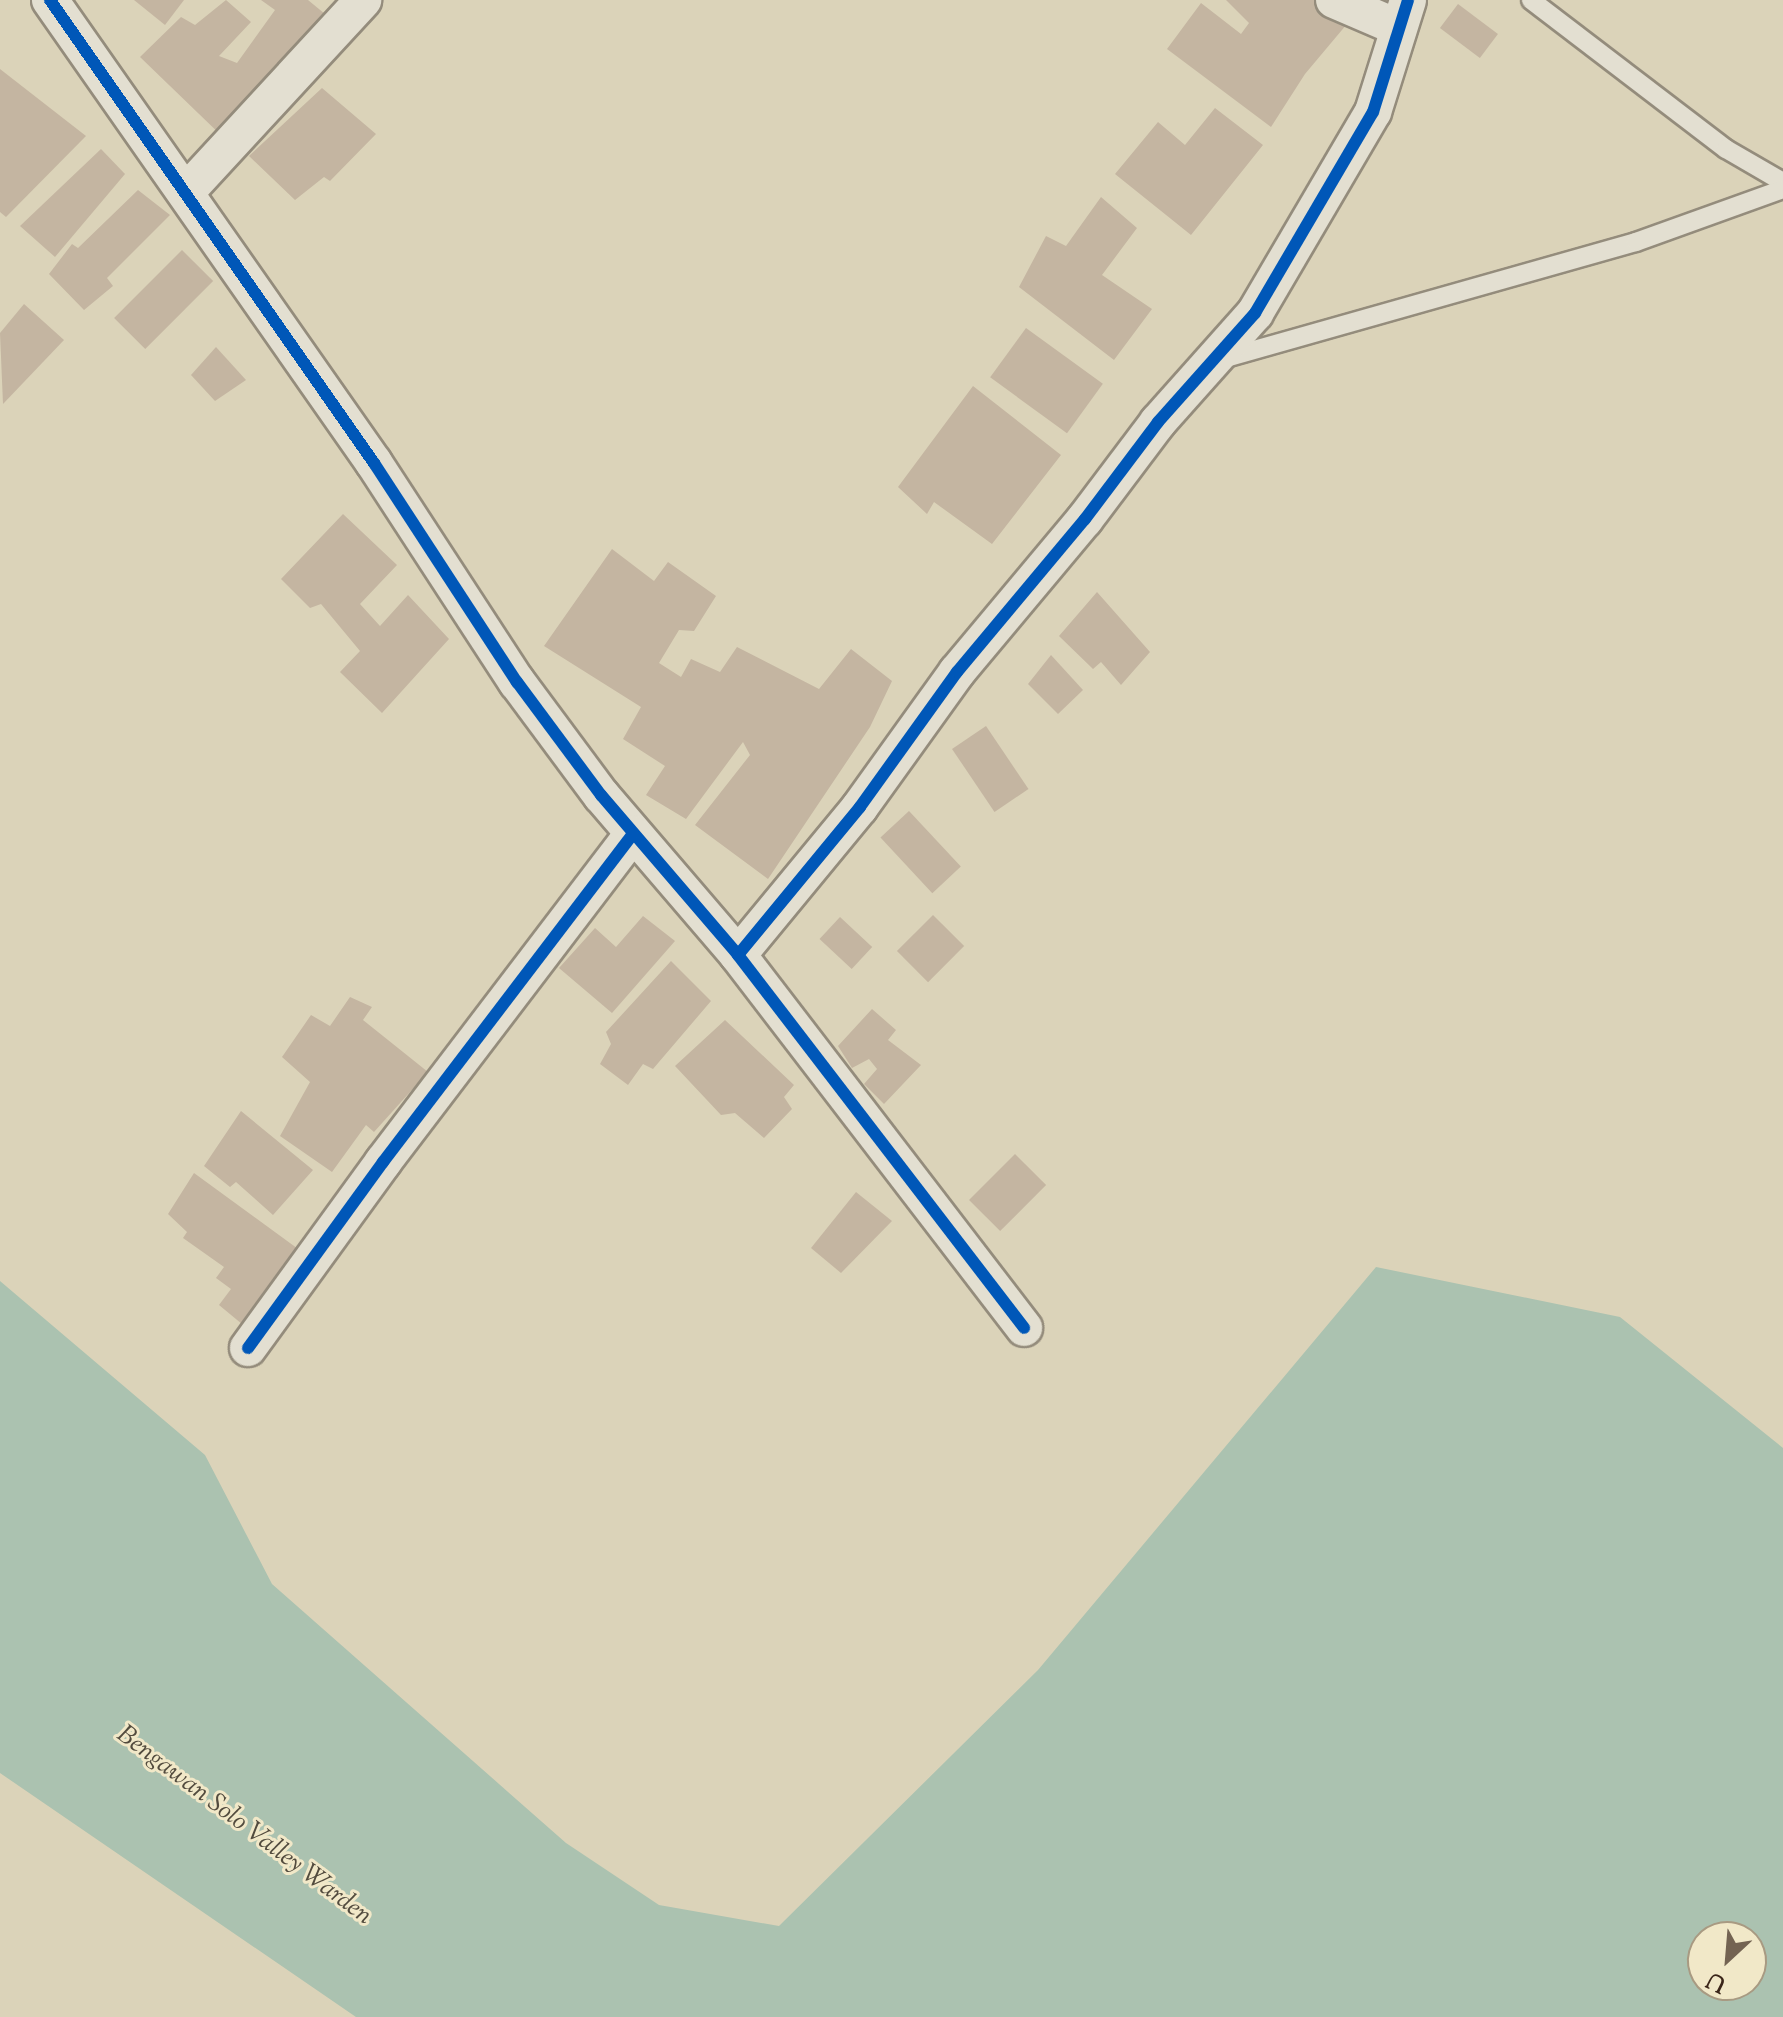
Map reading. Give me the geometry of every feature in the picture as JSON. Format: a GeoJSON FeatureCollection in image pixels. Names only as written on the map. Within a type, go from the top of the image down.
{"type":"FeatureCollection","features":[{"type":"Feature","properties":{"kind":"street"},"geometry":{"type":"LineString","coordinates":[[50,0],[187,191],[374,463],[517,682],[633,834],[738,955],[1024,1328]]}},
{"type":"Feature","properties":{"kind":"street"},"geometry":{"type":"LineString","coordinates":[[187,191],[363,0]]}},
{"type":"Feature","properties":{"kind":"street"},"geometry":{"type":"LineString","coordinates":[[738,955],[860,807],[957,672],[1211,362],[1255,313],[1373,112],[1403,14],[1334,0]]}},
{"type":"Feature","properties":{"kind":"street"},"geometry":{"type":"LineString","coordinates":[[248,1348],[383,1162],[633,834]]}},
{"type":"Feature","properties":{"kind":"lane"},"geometry":{"type":"LineString","coordinates":[[1531,0],[1747,164],[1783,182]]}},
{"type":"Feature","properties":{"kind":"lane"},"geometry":{"type":"LineString","coordinates":[[1211,362],[1636,242],[1783,189]]}},
{"type":"Feature","properties":{"kind":"water","name":"Bengawan Solo Valley Warden"},"geometry":{"type":"Polygon","coordinates":[[[1376,1267],[1620,1317],[1783,1448],[1783,2017],[356,2017],[0,1773],[0,1281],[205,1455],[272,1584],[566,1843],[659,1905],[779,1926],[1038,1670],[1376,1267]]]}},
{"type":"Feature","properties":{"kind":"building"},"geometry":{"type":"Polygon","coordinates":[[[134,0],[184,0],[165,25],[134,0]]]}},
{"type":"Feature","properties":{"kind":"building"},"geometry":{"type":"Polygon","coordinates":[[[226,0],[251,22],[219,56],[237,63],[275,10],[261,0],[308,0],[325,14],[227,141],[140,57],[181,17],[195,25],[226,0]]]}},
{"type":"Feature","properties":{"kind":"building"},"geometry":{"type":"Polygon","coordinates":[[[1226,0],[1329,0],[1352,18],[1305,74],[1271,127],[1167,49],[1201,3],[1241,34],[1249,23],[1226,0]]]}},
{"type":"Feature","properties":{"kind":"building"},"geometry":{"type":"Polygon","coordinates":[[[1458,4],[1498,34],[1480,58],[1440,28],[1458,4]]]}},
{"type":"Feature","properties":{"kind":"building"},"geometry":{"type":"Polygon","coordinates":[[[0,69],[86,136],[6,217],[0,212],[0,69]]]}},
{"type":"Feature","properties":{"kind":"building"},"geometry":{"type":"Polygon","coordinates":[[[322,88],[376,134],[330,181],[324,177],[295,200],[249,156],[322,88]]]}},
{"type":"Feature","properties":{"kind":"building"},"geometry":{"type":"Polygon","coordinates":[[[1215,108],[1263,145],[1191,235],[1115,174],[1158,122],[1185,145],[1215,108]]]}},
{"type":"Feature","properties":{"kind":"building"},"geometry":{"type":"Polygon","coordinates":[[[101,149],[125,174],[55,257],[20,226],[101,149]]]}},
{"type":"Feature","properties":{"kind":"building"},"geometry":{"type":"Polygon","coordinates":[[[138,190],[170,215],[107,278],[113,286],[84,310],[49,274],[72,244],[78,248],[138,190]]]}},
{"type":"Feature","properties":{"kind":"building"},"geometry":{"type":"Polygon","coordinates":[[[1101,197],[1137,228],[1102,275],[1152,309],[1114,360],[1019,287],[1046,236],[1066,246],[1101,197]]]}},
{"type":"Feature","properties":{"kind":"building"},"geometry":{"type":"Polygon","coordinates":[[[182,250],[213,281],[145,349],[114,318],[182,250]]]}},
{"type":"Feature","properties":{"kind":"building"},"geometry":{"type":"Polygon","coordinates":[[[24,304],[64,340],[3,404],[0,333],[24,304]]]}},
{"type":"Feature","properties":{"kind":"building"},"geometry":{"type":"Polygon","coordinates":[[[1026,328],[1103,384],[1067,433],[990,377],[1026,328]]]}},
{"type":"Feature","properties":{"kind":"building"},"geometry":{"type":"Polygon","coordinates":[[[216,347],[246,380],[215,401],[191,375],[216,347]]]}},
{"type":"Feature","properties":{"kind":"building"},"geometry":{"type":"Polygon","coordinates":[[[973,386],[1061,455],[992,544],[934,502],[927,514],[898,487],[973,386]]]}},
{"type":"Feature","properties":{"kind":"building"},"geometry":{"type":"Polygon","coordinates":[[[343,514],[397,565],[360,604],[380,626],[408,595],[449,639],[382,713],[340,672],[360,651],[321,604],[310,608],[281,579],[343,514]]]}},
{"type":"Feature","properties":{"kind":"building"},"geometry":{"type":"Polygon","coordinates":[[[612,549],[654,581],[668,562],[716,596],[694,631],[679,630],[659,663],[681,677],[691,659],[720,672],[737,647],[819,689],[851,649],[892,681],[870,727],[768,879],[695,825],[750,755],[743,742],[686,819],[646,795],[665,766],[623,739],[641,707],[544,646],[612,549]]]}},
{"type":"Feature","properties":{"kind":"building"},"geometry":{"type":"Polygon","coordinates":[[[1097,592],[1150,652],[1121,685],[1101,662],[1093,669],[1059,636],[1097,592]]]}},
{"type":"Feature","properties":{"kind":"building"},"geometry":{"type":"Polygon","coordinates":[[[1051,655],[1083,690],[1058,714],[1028,684],[1051,655]]]}},
{"type":"Feature","properties":{"kind":"building"},"geometry":{"type":"Polygon","coordinates":[[[986,726],[1028,789],[995,812],[952,749],[986,726]]]}},
{"type":"Feature","properties":{"kind":"building"},"geometry":{"type":"Polygon","coordinates":[[[909,811],[961,867],[932,893],[880,838],[909,811]]]}},
{"type":"Feature","properties":{"kind":"building"},"geometry":{"type":"Polygon","coordinates":[[[933,915],[964,946],[928,982],[897,951],[933,915]]]}},
{"type":"Feature","properties":{"kind":"building"},"geometry":{"type":"Polygon","coordinates":[[[643,916],[675,941],[612,1013],[559,968],[595,928],[616,947],[643,916]]]}},
{"type":"Feature","properties":{"kind":"building"},"geometry":{"type":"Polygon","coordinates":[[[840,917],[872,947],[852,969],[820,939],[840,917]]]}},
{"type":"Feature","properties":{"kind":"building"},"geometry":{"type":"Polygon","coordinates":[[[671,961],[711,1001],[653,1069],[643,1064],[628,1085],[600,1064],[611,1044],[606,1032],[671,961]]]}},
{"type":"Feature","properties":{"kind":"building"},"geometry":{"type":"Polygon","coordinates":[[[350,997],[372,1007],[363,1020],[428,1072],[374,1132],[366,1125],[332,1172],[280,1136],[310,1082],[282,1057],[311,1015],[330,1026],[350,997]]]}},
{"type":"Feature","properties":{"kind":"building"},"geometry":{"type":"Polygon","coordinates":[[[872,1009],[896,1030],[888,1040],[921,1065],[884,1104],[864,1084],[877,1069],[869,1059],[852,1068],[838,1046],[872,1009]]]}},
{"type":"Feature","properties":{"kind":"building"},"geometry":{"type":"Polygon","coordinates":[[[725,1020],[794,1085],[784,1097],[792,1109],[764,1138],[735,1113],[721,1115],[675,1066],[725,1020]]]}},
{"type":"Feature","properties":{"kind":"building"},"geometry":{"type":"Polygon","coordinates":[[[241,1111],[313,1170],[273,1215],[236,1182],[230,1187],[204,1166],[241,1111]]]}},
{"type":"Feature","properties":{"kind":"building"},"geometry":{"type":"Polygon","coordinates":[[[1015,1154],[1046,1185],[1000,1231],[969,1200],[1015,1154]]]}},
{"type":"Feature","properties":{"kind":"building"},"geometry":{"type":"Polygon","coordinates":[[[194,1173],[305,1254],[248,1329],[219,1305],[231,1289],[216,1278],[224,1267],[183,1238],[187,1232],[168,1214],[194,1173]]]}},
{"type":"Feature","properties":{"kind":"building"},"geometry":{"type":"Polygon","coordinates":[[[856,1192],[892,1221],[841,1273],[811,1248],[856,1192]]]}},
{"type":"Feature","properties":{"kind":"cycle path"},"geometry":{"type":"LineString","coordinates":[[50,0],[374,463],[517,682],[601,795],[738,955],[860,807],[957,672],[1085,519],[1158,422],[1255,313],[1373,112],[1408,0]]}},
{"type":"Feature","properties":{"kind":"cycle path"},"geometry":{"type":"LineString","coordinates":[[248,1348],[383,1162],[633,834]]}},
{"type":"Feature","properties":{"kind":"cycle path"},"geometry":{"type":"LineString","coordinates":[[738,955],[1024,1328]]}}]}
